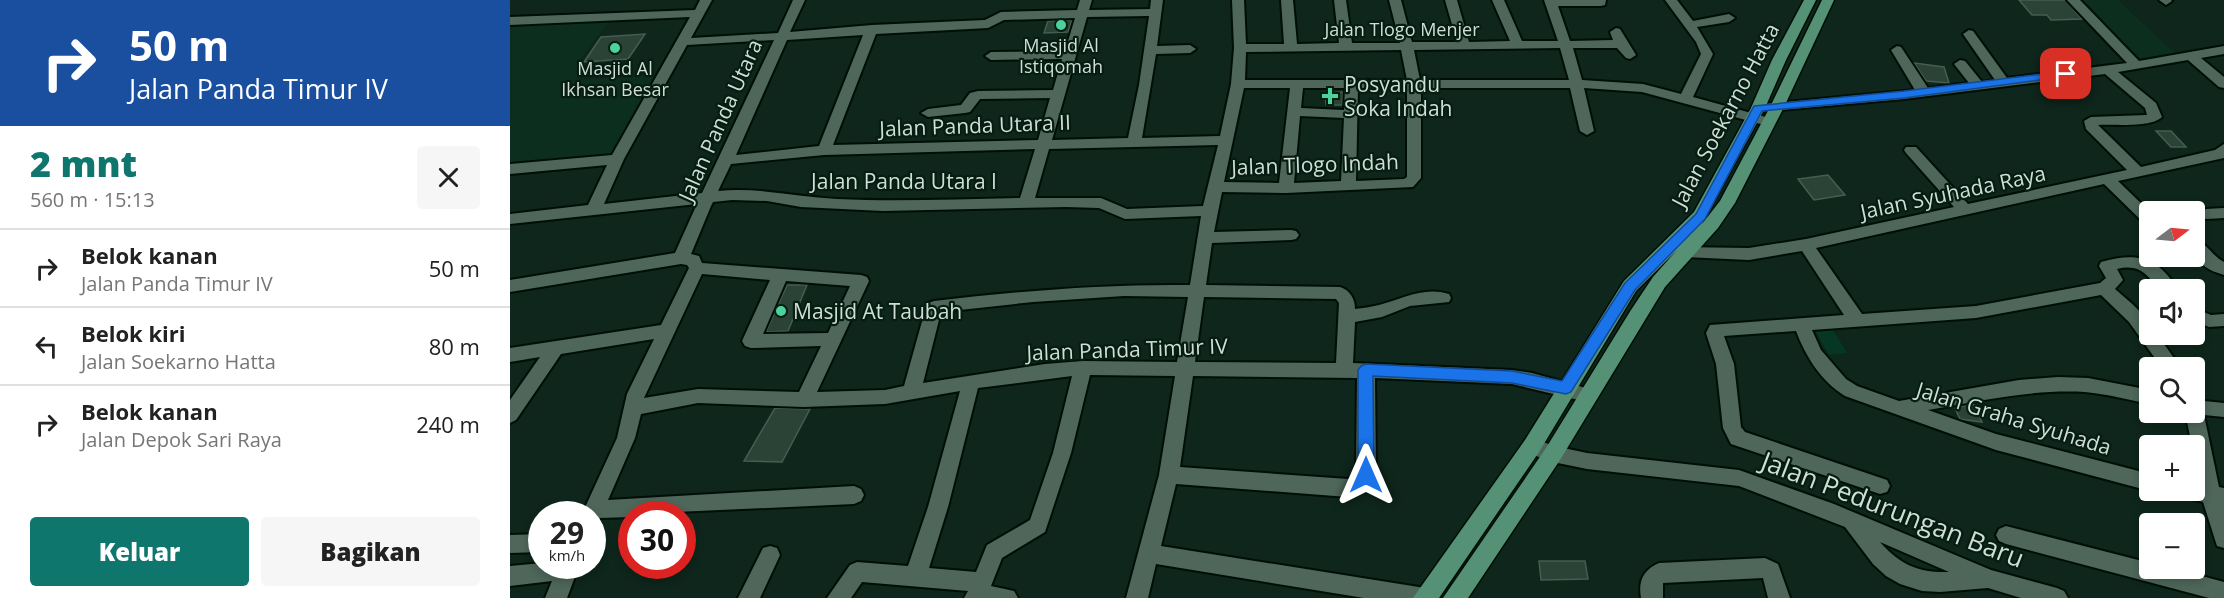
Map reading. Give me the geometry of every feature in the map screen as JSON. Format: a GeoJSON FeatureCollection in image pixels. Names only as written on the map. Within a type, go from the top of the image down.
{"type":"FeatureCollection","features":[{"type":"Feature","properties":{"kind":"main road","name":"Jalan Soekarno Hatta"},"geometry":{"type":"LineString","coordinates":[[1425,598],[1532,446],[1630,286],[1700,216],[1764,114],[1779,60],[1810,0]]}},
{"type":"Feature","properties":{"kind":"main road"},"geometry":{"type":"LineString","coordinates":[[1455,598],[1552,454],[1642,307],[1685,251],[1712,224],[1728,203],[1764,114],[1828,0]]}},
{"type":"Feature","properties":{"kind":"street"},"geometry":{"type":"LineString","coordinates":[[594,209],[617,159],[698,13],[706,0],[713,0]]}},
{"type":"Feature","properties":{"kind":"street","name":"Jalan Panda Utara"},"geometry":{"type":"LineString","coordinates":[[681,258],[693,227],[728,160],[781,35],[799,0]]}},
{"type":"Feature","properties":{"kind":"street"},"geometry":{"type":"LineString","coordinates":[[1026,203],[1086,0]]}},
{"type":"Feature","properties":{"kind":"street"},"geometry":{"type":"LineString","coordinates":[[1137,598],[1169,475],[1196,290],[1207,238],[1209,211],[1238,84],[1240,48],[1238,0]]}},
{"type":"Feature","properties":{"kind":"street"},"geometry":{"type":"LineString","coordinates":[[1287,0],[1291,48]]}},
{"type":"Feature","properties":{"kind":"street"},"geometry":{"type":"LineString","coordinates":[[1340,0],[1346,47]]}},
{"type":"Feature","properties":{"kind":"street"},"geometry":{"type":"LineString","coordinates":[[1395,0],[1414,85]]}},
{"type":"Feature","properties":{"kind":"street"},"geometry":{"type":"LineString","coordinates":[[1451,0],[1464,46]]}},
{"type":"Feature","properties":{"kind":"street"},"geometry":{"type":"LineString","coordinates":[[1498,0],[1518,46]]}},
{"type":"Feature","properties":{"kind":"street"},"geometry":{"type":"LineString","coordinates":[[1671,0],[1702,42],[1707,54],[1685,99]]}},
{"type":"Feature","properties":{"kind":"street"},"geometry":{"type":"LineString","coordinates":[[2073,0],[2136,64]]}},
{"type":"Feature","properties":{"kind":"street"},"geometry":{"type":"LineString","coordinates":[[1587,131],[1576,83],[1550,2],[1601,2]]}},
{"type":"Feature","properties":{"kind":"street"},"geometry":{"type":"LineString","coordinates":[[682,42],[872,29],[988,24],[1001,16],[1082,14],[1157,6],[1152,50],[1134,141]]}},
{"type":"Feature","properties":{"kind":"street"},"geometry":{"type":"LineString","coordinates":[[510,21],[698,13]]}},
{"type":"Feature","properties":{"kind":"street"},"geometry":{"type":"LineString","coordinates":[[1689,25],[1729,18]]}},
{"type":"Feature","properties":{"kind":"street"},"geometry":{"type":"LineString","coordinates":[[824,150],[872,29]]}},
{"type":"Feature","properties":{"kind":"street"},"geometry":{"type":"LineString","coordinates":[[1969,34],[2002,81]]}},
{"type":"Feature","properties":{"kind":"street","name":"Jalan Tlogo Menjer"},"geometry":{"type":"LineString","coordinates":[[1240,48],[1565,45],[1619,38],[1630,55]]}},
{"type":"Feature","properties":{"kind":"street"},"geometry":{"type":"LineString","coordinates":[[1152,50],[1190,49]]}},
{"type":"Feature","properties":{"kind":"street"},"geometry":{"type":"LineString","coordinates":[[1898,50],[1923,91]]}},
{"type":"Feature","properties":{"kind":"street"},"geometry":{"type":"LineString","coordinates":[[1238,84],[1576,83],[1643,88],[1685,99],[1764,114],[1977,84],[2108,70],[2224,50]]}},
{"type":"Feature","properties":{"kind":"street"},"geometry":{"type":"LineString","coordinates":[[991,56],[1069,55]]}},
{"type":"Feature","properties":{"kind":"street"},"geometry":{"type":"LineString","coordinates":[[2190,55],[2224,84]]}},
{"type":"Feature","properties":{"kind":"street"},"geometry":{"type":"LineString","coordinates":[[1960,64],[1977,84]]}},
{"type":"Feature","properties":{"kind":"street"},"geometry":{"type":"LineString","coordinates":[[2108,70],[2151,106],[2155,113],[2155,117],[2149,119],[2091,122],[2091,126],[2097,133],[2138,172]]}},
{"type":"Feature","properties":{"kind":"street"},"geometry":{"type":"LineString","coordinates":[[1286,188],[1297,85]]}},
{"type":"Feature","properties":{"kind":"street"},"geometry":{"type":"LineString","coordinates":[[1348,186],[1352,85]]}},
{"type":"Feature","properties":{"kind":"street","name":"Jalan Tlogo Indah"},"geometry":{"type":"LineString","coordinates":[[1216,187],[1404,185],[1414,178],[1414,85]]}},
{"type":"Feature","properties":{"kind":"street"},"geometry":{"type":"LineString","coordinates":[[928,113],[965,109],[977,95],[1057,94]]}},
{"type":"Feature","properties":{"kind":"street"},"geometry":{"type":"LineString","coordinates":[[1295,112],[1351,114]]}},
{"type":"Feature","properties":{"kind":"street","name":"Jalan Panda Utara II"},"geometry":{"type":"LineString","coordinates":[[728,160],[824,150],[1225,140]]}},
{"type":"Feature","properties":{"kind":"street","name":"Jalan Syuhada Raya"},"geometry":{"type":"LineString","coordinates":[[1685,251],[1749,254],[1806,245],[2108,180],[2220,154],[2224,149]]}},
{"type":"Feature","properties":{"kind":"street"},"geometry":{"type":"LineString","coordinates":[[1911,150],[1965,210]]}},
{"type":"Feature","properties":{"kind":"street"},"geometry":{"type":"LineString","coordinates":[[510,169],[617,159]]}},
{"type":"Feature","properties":{"kind":"street"},"geometry":{"type":"LineString","coordinates":[[2108,180],[2139,210]]}},
{"type":"Feature","properties":{"kind":"street","name":"Jalan Panda Utara I"},"geometry":{"type":"LineString","coordinates":[[510,219],[710,196],[768,196],[801,202],[883,206],[1101,203],[1125,214],[1209,211]]}},
{"type":"Feature","properties":{"kind":"street"},"geometry":{"type":"LineString","coordinates":[[2206,214],[2224,213]]}},
{"type":"Feature","properties":{"kind":"street"},"geometry":{"type":"LineString","coordinates":[[1207,238],[1291,235]]}},
{"type":"Feature","properties":{"kind":"street"},"geometry":{"type":"LineString","coordinates":[[1806,245],[1857,320]]}},
{"type":"Feature","properties":{"kind":"street"},"geometry":{"type":"LineString","coordinates":[[2205,256],[2224,269]]}},
{"type":"Feature","properties":{"kind":"street"},"geometry":{"type":"LineString","coordinates":[[510,286],[681,258],[693,260],[697,268]]}},
{"type":"Feature","properties":{"kind":"street"},"geometry":{"type":"LineString","coordinates":[[1880,486],[1738,438],[1732,428],[1725,364],[1716,330],[1976,312],[2104,288],[2115,280],[2107,266],[2136,260],[2145,263],[2160,279]]}},
{"type":"Feature","properties":{"kind":"street"},"geometry":{"type":"LineString","coordinates":[[697,268],[861,282],[804,400]]}},
{"type":"Feature","properties":{"kind":"street"},"geometry":{"type":"LineString","coordinates":[[598,501],[626,438],[636,394],[697,268]]}},
{"type":"Feature","properties":{"kind":"street"},"geometry":{"type":"LineString","coordinates":[[780,276],[752,341],[833,339]]}},
{"type":"Feature","properties":{"kind":"street"},"geometry":{"type":"LineString","coordinates":[[2104,288],[2135,318],[2164,357]]}},
{"type":"Feature","properties":{"kind":"street"},"geometry":{"type":"LineString","coordinates":[[911,394],[934,307],[1033,296],[1124,290],[1340,293],[1347,302],[1344,370]]}},
{"type":"Feature","properties":{"kind":"street"},"geometry":{"type":"LineString","coordinates":[[1347,317],[1382,312],[1408,300],[1443,298]]}},
{"type":"Feature","properties":{"kind":"street"},"geometry":{"type":"LineString","coordinates":[[2205,319],[2210,321],[2224,320]]}},
{"type":"Feature","properties":{"kind":"street","name":"Jalan Graha Syuhada"},"geometry":{"type":"LineString","coordinates":[[1801,323],[1814,354],[1840,384],[1851,391],[1996,442],[2139,480]]}},
{"type":"Feature","properties":{"kind":"street"},"geometry":{"type":"LineString","coordinates":[[510,355],[665,332]]}},
{"type":"Feature","properties":{"kind":"street"},"geometry":{"type":"LineString","coordinates":[[510,415],[556,348]]}},
{"type":"Feature","properties":{"kind":"street"},"geometry":{"type":"LineString","coordinates":[[978,591],[996,550],[1038,526],[1062,453],[1083,369]]}},
{"type":"Feature","properties":{"kind":"street","name":"Jalan Panda Timur IV"},"geometry":{"type":"LineString","coordinates":[[632,408],[698,396],[804,400],[860,399],[911,394],[971,381],[1045,371],[1083,369],[1366,370],[1512,377],[1566,388],[1587,395]]}},
{"type":"Feature","properties":{"kind":"street"},"geometry":{"type":"LineString","coordinates":[[1169,475],[1348,488],[1359,484],[1366,475],[1366,370]]}},
{"type":"Feature","properties":{"kind":"street"},"geometry":{"type":"LineString","coordinates":[[915,578],[938,507],[971,381]]}},
{"type":"Feature","properties":{"kind":"street","name":"Jalan Graha Syuhada"},"geometry":{"type":"LineString","coordinates":[[1899,408],[2019,387],[2058,384],[2088,384],[2139,395]]}},
{"type":"Feature","properties":{"kind":"street"},"geometry":{"type":"LineString","coordinates":[[2205,409],[2224,410]]}},
{"type":"Feature","properties":{"kind":"street"},"geometry":{"type":"LineString","coordinates":[[2198,423],[2217,496],[2224,539]]}},
{"type":"Feature","properties":{"kind":"street","name":"Jalan Pedurungan Baru"},"geometry":{"type":"LineString","coordinates":[[1532,446],[1552,454],[1630,467],[1739,477],[1851,520],[1989,579],[2057,598]]}},
{"type":"Feature","properties":{"kind":"street"},"geometry":{"type":"LineString","coordinates":[[606,511],[854,495]]}},
{"type":"Feature","properties":{"kind":"street"},"geometry":{"type":"LineString","coordinates":[[1851,520],[1878,556],[1907,578],[1930,583],[1989,579]]}},
{"type":"Feature","properties":{"kind":"street"},"geometry":{"type":"LineString","coordinates":[[2006,535],[2224,592]]}},
{"type":"Feature","properties":{"kind":"street"},"geometry":{"type":"LineString","coordinates":[[510,544],[528,543]]}},
{"type":"Feature","properties":{"kind":"street"},"geometry":{"type":"LineString","coordinates":[[1148,553],[1425,598]]}},
{"type":"Feature","properties":{"kind":"street"},"geometry":{"type":"LineString","coordinates":[[749,598],[770,555]]}},
{"type":"Feature","properties":{"kind":"street"},"geometry":{"type":"LineString","coordinates":[[1652,598],[1650,585],[1654,576],[1659,573],[1769,570],[1779,598]]}},
{"type":"Feature","properties":{"kind":"street"},"geometry":{"type":"LineString","coordinates":[[838,598],[857,572],[915,578],[1007,598]]}},
{"type":"Feature","properties":{"kind":"street"},"geometry":{"type":"LineString","coordinates":[[510,576],[528,574]]}},
{"type":"Feature","properties":{"kind":"street"},"geometry":{"type":"LineString","coordinates":[[556,598],[564,579]]}},
{"type":"Feature","properties":{"kind":"shaded area"},"geometry":{"type":"Polygon","coordinates":[[[2076,0],[2118,0],[2179,57],[2135,58],[2076,0]]]}},
{"type":"Feature","properties":{"kind":"shaded area"},"geometry":{"type":"Polygon","coordinates":[[[611,20],[576,64],[590,64],[579,80],[658,75],[615,155],[510,164],[510,22],[611,20]]]}},
{"type":"Feature","properties":{"kind":"shaded area"},"geometry":{"type":"Polygon","coordinates":[[[1830,325],[1847,353],[1829,355],[1813,327],[1830,325]]]}},
{"type":"Feature","properties":{"kind":"building"},"geometry":{"type":"Polygon","coordinates":[[[2019,0],[2065,0],[2082,19],[2051,20],[2047,15],[2032,15],[2019,0]]]}},
{"type":"Feature","properties":{"kind":"building","name":"Masjid Al Istiqomah"},"geometry":{"type":"Polygon","coordinates":[[[1072,20],[1068,32],[1044,33],[1048,21],[1072,20]]]}},
{"type":"Feature","properties":{"kind":"building","name":"Masjid Al Ikhsan Besar"},"geometry":{"type":"Polygon","coordinates":[[[645,34],[628,59],[584,62],[601,37],[645,34]]]}},
{"type":"Feature","properties":{"kind":"building"},"geometry":{"type":"Polygon","coordinates":[[[1914,63],[1944,67],[1949,83],[1926,81],[1914,63]]]}},
{"type":"Feature","properties":{"kind":"building"},"geometry":{"type":"Polygon","coordinates":[[[1343,92],[1342,105],[1326,105],[1325,93],[1343,92]]]}},
{"type":"Feature","properties":{"kind":"building"},"geometry":{"type":"Polygon","coordinates":[[[2156,131],[2171,131],[2186,147],[2171,147],[2156,131]]]}},
{"type":"Feature","properties":{"kind":"building"},"geometry":{"type":"Polygon","coordinates":[[[1828,175],[1845,195],[1814,200],[1798,179],[1828,175]]]}},
{"type":"Feature","properties":{"kind":"building","name":"Masjid At Taubah"},"geometry":{"type":"Polygon","coordinates":[[[787,285],[807,285],[788,331],[766,332],[787,285]]]}},
{"type":"Feature","properties":{"kind":"building"},"geometry":{"type":"Polygon","coordinates":[[[1974,404],[1982,422],[1960,419],[1955,408],[1974,404]]]}},
{"type":"Feature","properties":{"kind":"building"},"geometry":{"type":"Polygon","coordinates":[[[775,408],[810,409],[782,462],[744,461],[775,408]]]}},
{"type":"Feature","properties":{"kind":"building"},"geometry":{"type":"Polygon","coordinates":[[[1539,561],[1585,561],[1588,579],[1541,580],[1539,561]]]}},
{"type":"Feature","properties":{"kind":"place","name":"Masjid Al Istiqomah"},"geometry":{"type":"Point","coordinates":[1061,25]}},
{"type":"Feature","properties":{"kind":"place","name":"Masjid Al Ikhsan Besar"},"geometry":{"type":"Point","coordinates":[615,48]}},
{"type":"Feature","properties":{"kind":"place","name":"Posyandu Soka Indah"},"geometry":{"type":"Point","coordinates":[1330,96]}},
{"type":"Feature","properties":{"kind":"place","name":"Masjid At Taubah"},"geometry":{"type":"Point","coordinates":[781,311]}},
{"type":"Feature","properties":{"kind":"route"},"geometry":{"type":"LineString","coordinates":[[1366,475],[1366,370],[1512,377],[1566,388],[1630,286],[1700,216],[1758,108],[1904,95],[2066,74]]}}]}
